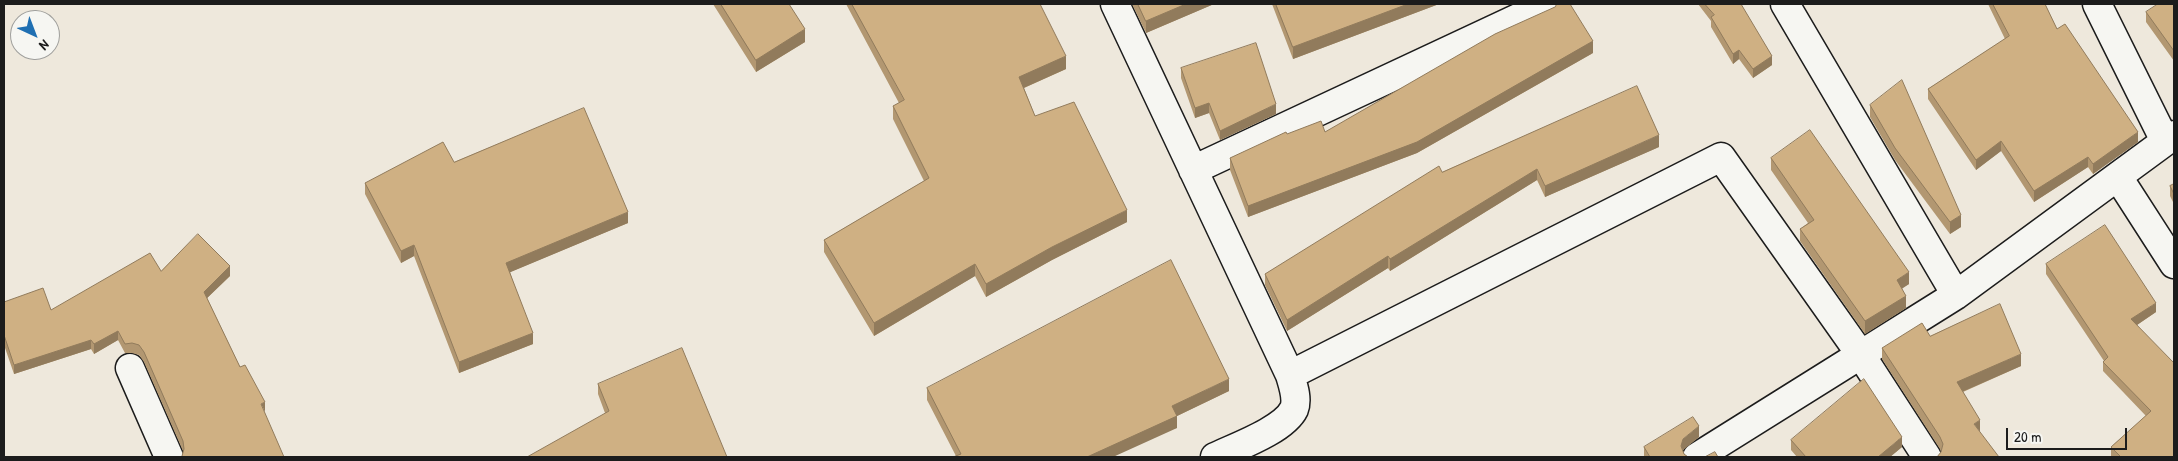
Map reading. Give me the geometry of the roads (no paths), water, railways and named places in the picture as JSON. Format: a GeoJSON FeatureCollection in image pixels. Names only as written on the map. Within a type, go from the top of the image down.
{"type":"FeatureCollection","features":[{"type":"Feature","properties":{"kind":"street"},"geometry":{"type":"LineString","coordinates":[[1115,4],[1290,375],[1295,392],[1294,408],[1287,419],[1272,429],[1215,457]]}},
{"type":"Feature","properties":{"kind":"street"},"geometry":{"type":"LineString","coordinates":[[1193,170],[1548,4]]}},
{"type":"Feature","properties":{"kind":"street"},"geometry":{"type":"LineString","coordinates":[[1786,4],[1956,295]]}},
{"type":"Feature","properties":{"kind":"street"},"geometry":{"type":"LineString","coordinates":[[1697,457],[1956,295],[2170,138],[2097,4]]}},
{"type":"Feature","properties":{"kind":"street"},"geometry":{"type":"LineString","coordinates":[[1290,375],[1721,157],[1861,355],[1927,457]]}},
{"type":"Feature","properties":{"kind":"street"},"geometry":{"type":"LineString","coordinates":[[2118,177],[2174,264]]}},
{"type":"Feature","properties":{"kind":"street"},"geometry":{"type":"LineString","coordinates":[[130,368],[170,457]]}}]}
